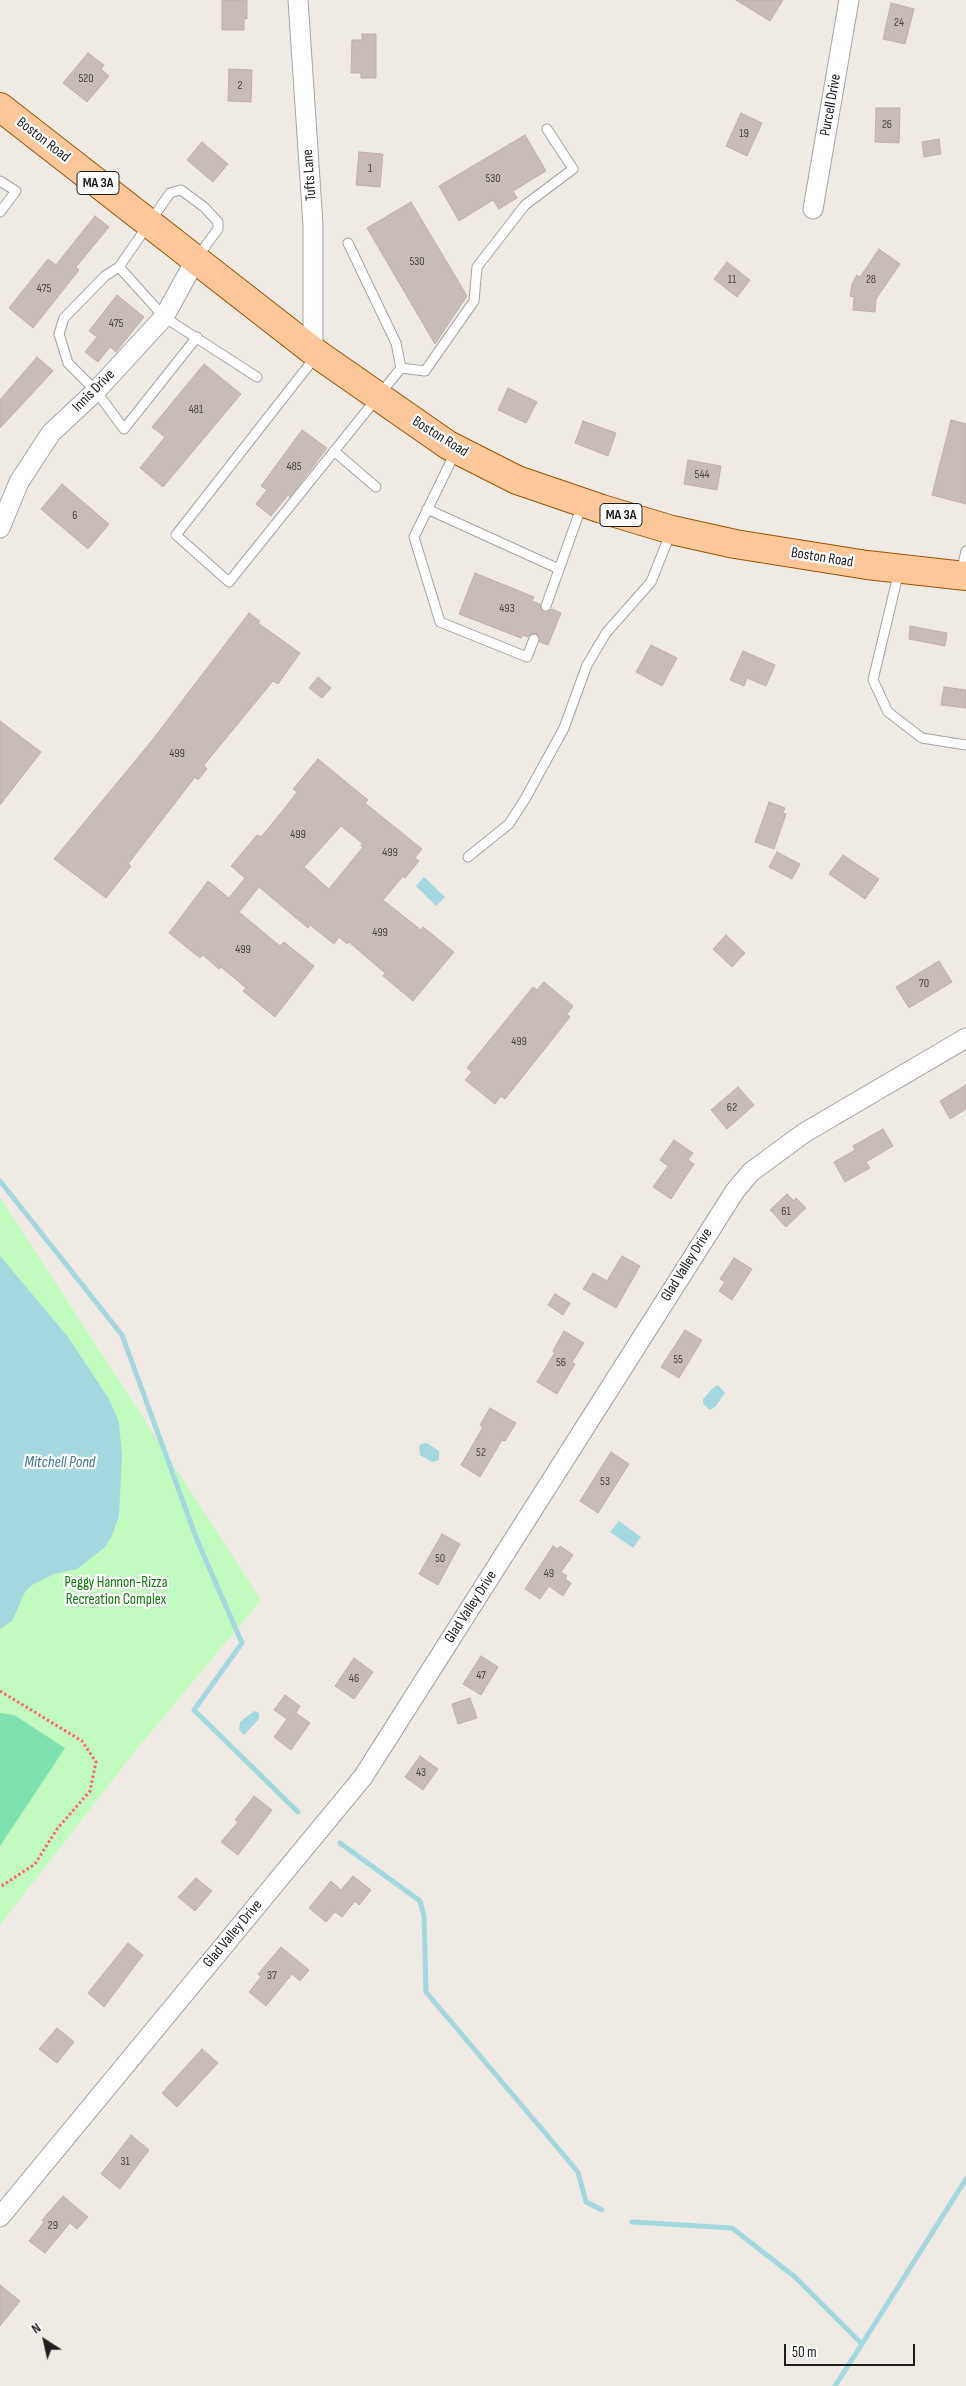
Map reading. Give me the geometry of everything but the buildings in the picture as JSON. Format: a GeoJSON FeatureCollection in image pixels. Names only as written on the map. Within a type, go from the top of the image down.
{"type":"FeatureCollection","features":[{"type":"Feature","properties":{"kind":"main road","name":"Boston Road"},"geometry":{"type":"LineString","coordinates":[[0,107],[315,353],[457,449],[517,480],[583,503],[672,530],[734,544],[900,569],[964,568]]}},
{"type":"Feature","properties":{"kind":"street","name":"Tufts Lane"},"geometry":{"type":"LineString","coordinates":[[298,0],[314,225],[315,353]]}},
{"type":"Feature","properties":{"kind":"street","name":"Purcell Drive"},"geometry":{"type":"LineString","coordinates":[[813,209],[849,0]]}},
{"type":"Feature","properties":{"kind":"street","name":"Innis Drive"},"geometry":{"type":"LineString","coordinates":[[0,528],[19,482],[51,433],[96,391],[164,316],[196,259]]}},
{"type":"Feature","properties":{"kind":"street","name":"Glad Valley Drive"},"geometry":{"type":"LineString","coordinates":[[0,2217],[363,1776],[735,1191],[751,1172],[789,1143],[966,1038]]}},
{"type":"Feature","properties":{"kind":"lane"},"geometry":{"type":"LineString","coordinates":[[401,368],[425,371],[474,301],[477,267],[525,206],[573,169],[547,129]]}},
{"type":"Feature","properties":{"kind":"lane"},"geometry":{"type":"LineString","coordinates":[[0,181],[16,191],[0,212]]}},
{"type":"Feature","properties":{"kind":"lane"},"geometry":{"type":"LineString","coordinates":[[196,259],[218,230],[218,222],[204,207],[181,190],[170,193],[119,267],[106,276],[64,318],[59,334],[68,363],[96,391],[124,429],[197,337]]}},
{"type":"Feature","properties":{"kind":"lane"},"geometry":{"type":"LineString","coordinates":[[315,353],[176,535],[229,582],[401,368],[396,343],[348,243]]}},
{"type":"Feature","properties":{"kind":"lane"},"geometry":{"type":"LineString","coordinates":[[119,267],[164,316],[257,376]]}},
{"type":"Feature","properties":{"kind":"lane"},"geometry":{"type":"LineString","coordinates":[[457,449],[414,537],[440,622],[527,656],[534,639]]}},
{"type":"Feature","properties":{"kind":"lane"},"geometry":{"type":"LineString","coordinates":[[334,451],[376,487]]}},
{"type":"Feature","properties":{"kind":"lane"},"geometry":{"type":"LineString","coordinates":[[546,606],[583,503]]}},
{"type":"Feature","properties":{"kind":"lane"},"geometry":{"type":"LineString","coordinates":[[427,509],[559,569]]}},
{"type":"Feature","properties":{"kind":"lane"},"geometry":{"type":"LineString","coordinates":[[468,857],[509,824],[526,799],[560,735],[587,665],[606,633],[651,582],[672,530]]}},
{"type":"Feature","properties":{"kind":"lane"},"geometry":{"type":"LineString","coordinates":[[900,569],[873,680],[888,712],[922,738],[966,745]]}},
{"type":"Feature","properties":{"kind":"path"},"geometry":{"type":"LineString","coordinates":[[0,1691],[82,1741],[96,1762],[90,1791],[57,1830],[35,1864],[0,1887]]}},
{"type":"Feature","properties":{"kind":"green space","name":"Peggy Hannon-Rizza Recreation Complex"},"geometry":{"type":"Polygon","coordinates":[[[0,1197],[261,1600],[136,1750],[0,1925],[0,1197]]]}},
{"type":"Feature","properties":{"kind":"green space"},"geometry":{"type":"Polygon","coordinates":[[[0,1713],[14,1715],[65,1748],[0,1846],[0,1713]]]}},
{"type":"Feature","properties":{"kind":"water"},"geometry":{"type":"Polygon","coordinates":[[[424,877],[445,897],[436,906],[416,886],[424,877]]]}},
{"type":"Feature","properties":{"kind":"water","name":"Mitchell Pond"},"geometry":{"type":"Polygon","coordinates":[[[0,1256],[68,1337],[109,1399],[119,1422],[122,1456],[119,1516],[111,1538],[104,1548],[77,1569],[54,1574],[32,1585],[25,1592],[12,1621],[0,1629],[0,1256]]]}},
{"type":"Feature","properties":{"kind":"water"},"geometry":{"type":"Polygon","coordinates":[[[718,1385],[725,1393],[715,1407],[710,1410],[703,1404],[703,1399],[718,1385]]]}},
{"type":"Feature","properties":{"kind":"water"},"geometry":{"type":"Polygon","coordinates":[[[427,1443],[439,1451],[439,1460],[432,1462],[420,1455],[419,1447],[421,1444],[427,1443]]]}},
{"type":"Feature","properties":{"kind":"water"},"geometry":{"type":"Polygon","coordinates":[[[619,1521],[641,1537],[633,1548],[610,1532],[619,1521]]]}},
{"type":"Feature","properties":{"kind":"water"},"geometry":{"type":"Polygon","coordinates":[[[254,1711],[259,1713],[259,1719],[244,1735],[239,1730],[240,1722],[254,1711]]]}},
{"type":"Feature","properties":{"kind":"waterway"},"geometry":{"type":"LineString","coordinates":[[0,1181],[122,1335],[197,1540],[242,1643],[194,1710],[298,1812]]}},
{"type":"Feature","properties":{"kind":"waterway"},"geometry":{"type":"LineString","coordinates":[[340,1843],[420,1901],[424,1916],[426,1992],[578,2172],[586,2202],[602,2210]]}},
{"type":"Feature","properties":{"kind":"waterway"},"geometry":{"type":"LineString","coordinates":[[862,2344],[966,2179]]}},
{"type":"Feature","properties":{"kind":"waterway"},"geometry":{"type":"LineString","coordinates":[[632,2222],[732,2228],[795,2277],[862,2344],[835,2386]]}}]}
